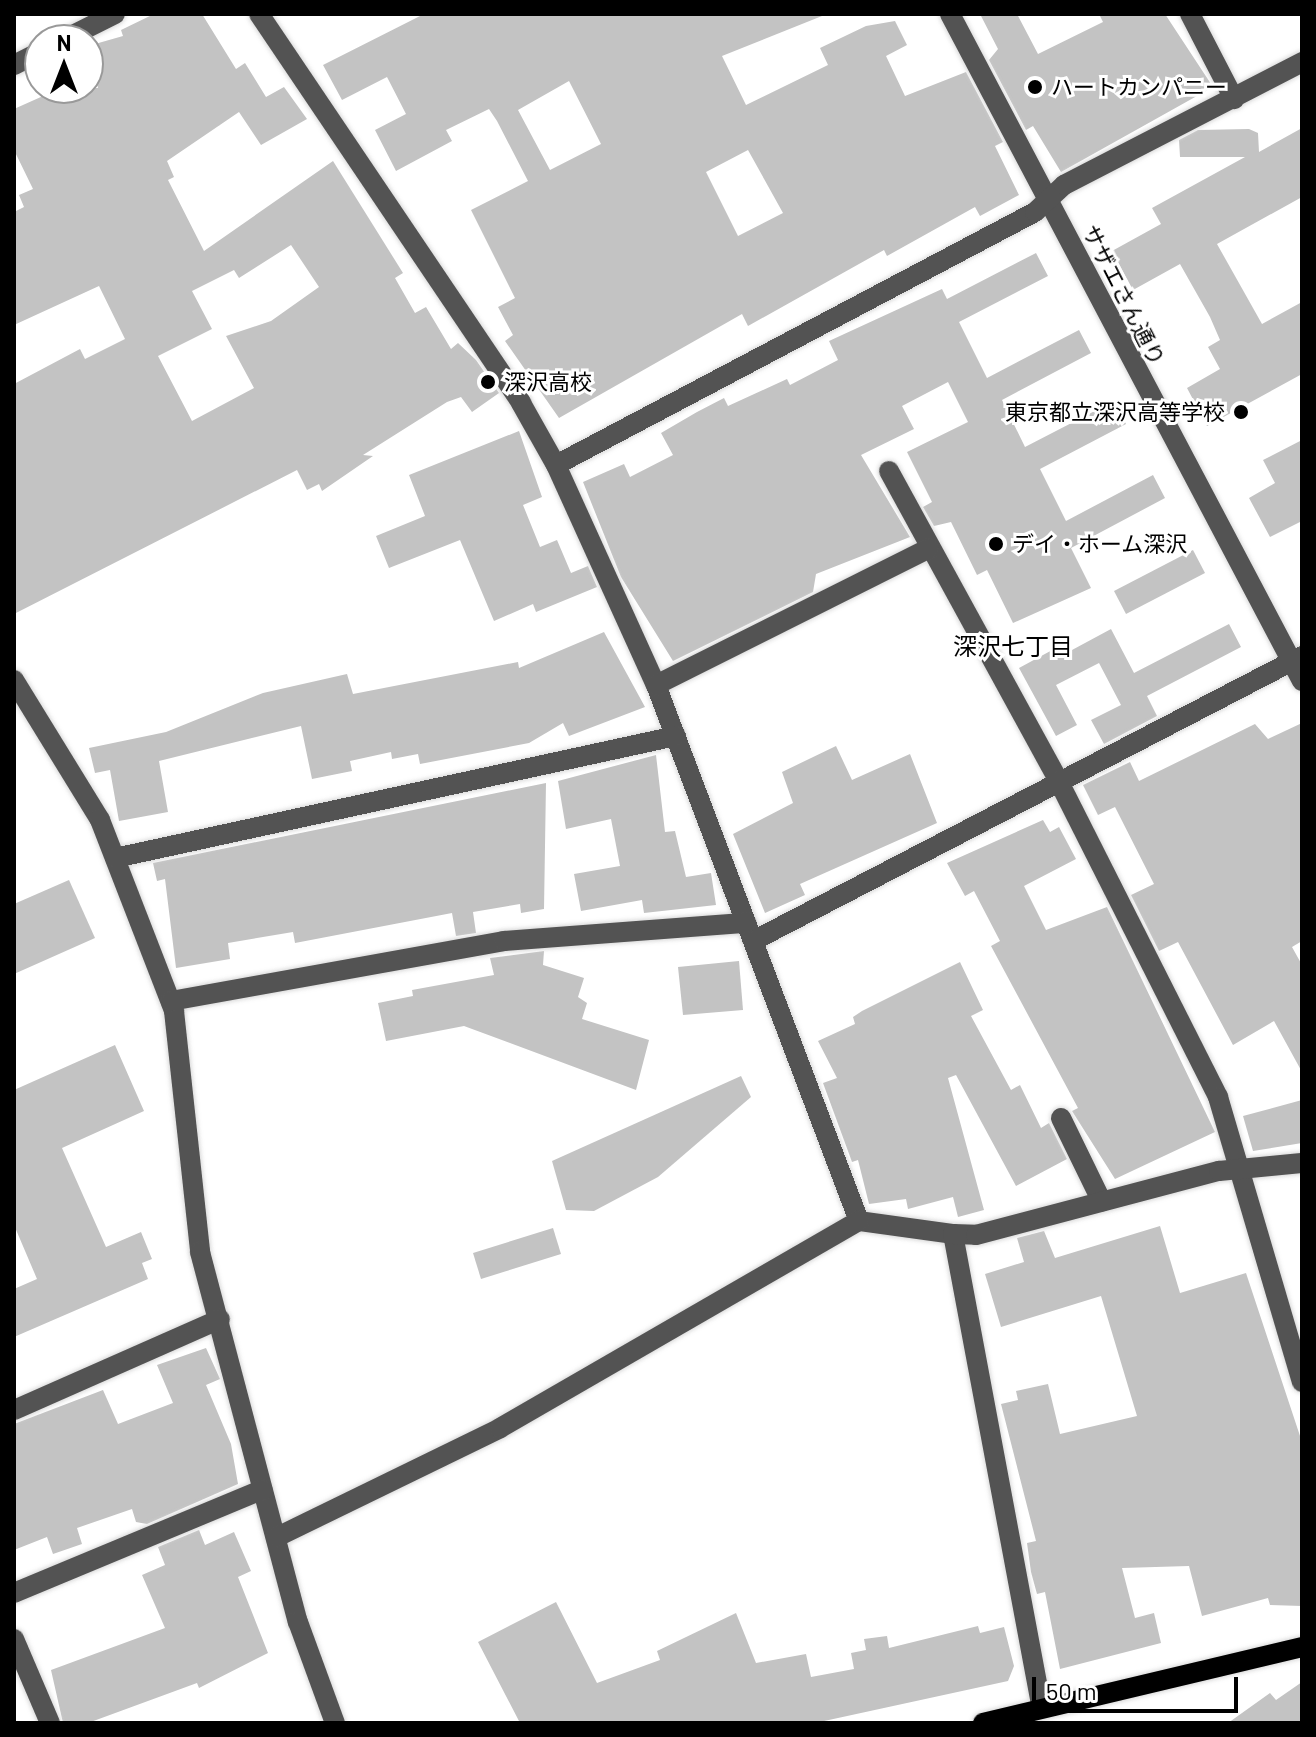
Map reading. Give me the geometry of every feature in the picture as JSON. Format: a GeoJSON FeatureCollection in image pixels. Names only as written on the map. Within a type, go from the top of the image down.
{"type":"FeatureCollection","features":[{"type":"Feature","properties":{"kind":"main road"},"geometry":{"type":"LineString","coordinates":[[983,1723],[1302,1647]]}},
{"type":"Feature","properties":{"kind":"street"},"geometry":{"type":"LineString","coordinates":[[95,24],[115,14]]}},
{"type":"Feature","properties":{"kind":"street"},"geometry":{"type":"LineString","coordinates":[[259,14],[521,403],[556,465],[656,685],[859,1221]]}},
{"type":"Feature","properties":{"kind":"street","name":"サザエさん通り"},"geometry":{"type":"LineString","coordinates":[[950,14],[1297,659],[1302,681]]}},
{"type":"Feature","properties":{"kind":"street"},"geometry":{"type":"LineString","coordinates":[[1190,14],[1234,99]]}},
{"type":"Feature","properties":{"kind":"street"},"geometry":{"type":"LineString","coordinates":[[556,465],[1049,200],[1064,185],[1302,62]]}},
{"type":"Feature","properties":{"kind":"street"},"geometry":{"type":"LineString","coordinates":[[889,471],[1059,782],[1218,1097],[1302,1382]]}},
{"type":"Feature","properties":{"kind":"street"},"geometry":{"type":"LineString","coordinates":[[656,685],[929,548]]}},
{"type":"Feature","properties":{"kind":"street"},"geometry":{"type":"LineString","coordinates":[[171,1001],[504,941],[749,932],[1059,782],[1297,659]]}},
{"type":"Feature","properties":{"kind":"street"},"geometry":{"type":"LineString","coordinates":[[14,680],[100,820],[171,1001],[200,1252],[298,1622],[335,1723]]}},
{"type":"Feature","properties":{"kind":"street"},"geometry":{"type":"LineString","coordinates":[[115,858],[676,736]]}},
{"type":"Feature","properties":{"kind":"street"},"geometry":{"type":"LineString","coordinates":[[1061,1118],[1102,1202]]}},
{"type":"Feature","properties":{"kind":"street"},"geometry":{"type":"LineString","coordinates":[[277,1537],[500,1428],[859,1221],[976,1235],[1219,1171],[1241,1173],[1302,1163]]}},
{"type":"Feature","properties":{"kind":"street"},"geometry":{"type":"LineString","coordinates":[[953,1234],[1042,1708]]}},
{"type":"Feature","properties":{"kind":"street"},"geometry":{"type":"LineString","coordinates":[[14,1410],[220,1319]]}},
{"type":"Feature","properties":{"kind":"street"},"geometry":{"type":"LineString","coordinates":[[14,1593],[262,1490]]}},
{"type":"Feature","properties":{"kind":"street"},"geometry":{"type":"LineString","coordinates":[[14,1639],[50,1723]]}},
{"type":"Feature","properties":{"kind":"building"},"geometry":{"type":"Polygon","coordinates":[[[154,14],[202,14],[236,69],[245,63],[266,97],[284,87],[307,119],[261,145],[239,112],[167,161],[174,177],[168,180],[204,251],[333,161],[403,273],[395,278],[415,313],[426,307],[451,349],[458,343],[476,360],[499,393],[472,412],[461,397],[447,402],[363,455],[373,456],[322,491],[319,484],[307,490],[297,470],[14,614],[14,384],[80,349],[85,359],[125,339],[99,286],[14,325],[14,212],[24,207],[19,195],[33,189],[14,150],[14,109],[25,104],[104,104],[104,41],[123,36],[121,30],[154,14]],[[291,245],[239,278],[234,270],[192,291],[212,329],[158,356],[192,421],[254,388],[226,336],[271,321],[319,287],[291,245]]]}},
{"type":"Feature","properties":{"kind":"building"},"geometry":{"type":"Polygon","coordinates":[[[424,14],[827,14],[722,56],[746,105],[828,65],[820,48],[866,26],[895,21],[907,45],[886,56],[905,96],[966,72],[1003,142],[995,146],[1019,195],[980,216],[975,207],[887,256],[884,250],[748,326],[742,314],[559,418],[505,341],[513,335],[498,307],[515,298],[471,210],[528,181],[489,109],[446,130],[452,141],[396,171],[375,130],[406,114],[387,77],[342,100],[323,65],[424,14]],[[569,81],[518,110],[550,170],[601,144],[569,81]],[[748,150],[706,172],[738,236],[783,213],[748,150]]]}},
{"type":"Feature","properties":{"kind":"building"},"geometry":{"type":"Polygon","coordinates":[[[980,14],[1017,14],[1038,54],[1103,22],[1099,14],[1165,14],[1213,87],[1061,172],[1033,126],[1026,130],[989,60],[998,49],[980,14]]]}},
{"type":"Feature","properties":{"kind":"building"},"geometry":{"type":"Polygon","coordinates":[[[1302,128],[1302,197],[1217,244],[1262,324],[1302,302],[1302,374],[1207,426],[1187,388],[1220,369],[1208,347],[1220,340],[1210,317],[1180,264],[1133,290],[1112,251],[1161,224],[1152,208],[1245,157],[1180,157],[1179,140],[1198,130],[1249,129],[1258,133],[1259,152],[1302,128]]]}},
{"type":"Feature","properties":{"kind":"building"},"geometry":{"type":"Polygon","coordinates":[[[1036,253],[1048,276],[959,322],[987,378],[1079,330],[1091,353],[1002,400],[1025,447],[1114,401],[1126,424],[1040,469],[1066,521],[1153,475],[1165,498],[1071,548],[1091,588],[1013,623],[987,570],[977,575],[951,522],[934,526],[923,507],[932,502],[907,452],[968,422],[948,382],[902,406],[914,429],[861,455],[910,537],[816,574],[813,592],[673,661],[621,577],[583,482],[624,464],[630,477],[673,455],[661,433],[697,412],[724,398],[728,406],[787,379],[790,385],[838,360],[829,341],[942,289],[947,299],[1036,253]]]}},
{"type":"Feature","properties":{"kind":"building"},"geometry":{"type":"Polygon","coordinates":[[[519,431],[542,497],[523,505],[540,547],[557,540],[571,573],[588,566],[597,587],[536,612],[533,604],[494,621],[460,540],[389,568],[376,536],[425,516],[409,475],[519,431]]]}},
{"type":"Feature","properties":{"kind":"building"},"geometry":{"type":"Polygon","coordinates":[[[1302,440],[1302,521],[1270,537],[1249,498],[1275,483],[1263,460],[1302,440]]]}},
{"type":"Feature","properties":{"kind":"building"},"geometry":{"type":"Polygon","coordinates":[[[1193,550],[1205,573],[1126,614],[1114,591],[1193,550]]]}},
{"type":"Feature","properties":{"kind":"building"},"geometry":{"type":"Polygon","coordinates":[[[1229,624],[1241,647],[1147,696],[1157,716],[1104,744],[1091,720],[1121,705],[1099,663],[1056,685],[1077,725],[1056,736],[1019,668],[1067,642],[1072,650],[1111,629],[1134,673],[1229,624]]]}},
{"type":"Feature","properties":{"kind":"building"},"geometry":{"type":"Polygon","coordinates":[[[604,632],[645,707],[569,736],[563,723],[529,743],[420,764],[418,754],[392,759],[391,752],[350,761],[352,771],[312,779],[301,726],[159,761],[168,812],[119,821],[110,770],[95,773],[89,748],[166,732],[263,693],[347,674],[353,694],[518,662],[519,668],[604,632]]]}},
{"type":"Feature","properties":{"kind":"building"},"geometry":{"type":"Polygon","coordinates":[[[1302,723],[1302,941],[1292,947],[1302,965],[1302,1072],[1274,1021],[1233,1045],[1178,942],[1159,951],[1131,895],[1154,884],[1115,807],[1098,815],[1083,785],[1130,762],[1139,781],[1255,724],[1268,739],[1302,723]]]}},
{"type":"Feature","properties":{"kind":"building"},"geometry":{"type":"Polygon","coordinates":[[[836,746],[852,780],[910,754],[937,823],[800,884],[805,895],[765,913],[733,834],[793,803],[782,772],[836,746]]]}},
{"type":"Feature","properties":{"kind":"building"},"geometry":{"type":"Polygon","coordinates":[[[656,755],[665,832],[675,831],[686,877],[711,873],[716,905],[644,913],[642,900],[581,911],[574,874],[620,866],[611,819],[566,829],[558,781],[656,755]]]}},
{"type":"Feature","properties":{"kind":"building"},"geometry":{"type":"Polygon","coordinates":[[[546,783],[544,909],[521,913],[520,904],[473,912],[476,933],[456,936],[452,913],[295,943],[293,932],[228,943],[230,959],[176,968],[165,879],[157,881],[153,863],[546,783]]]}},
{"type":"Feature","properties":{"kind":"building"},"geometry":{"type":"Polygon","coordinates":[[[1043,820],[1050,832],[1059,827],[1076,859],[1024,886],[1046,930],[1107,907],[1215,1132],[1115,1179],[1072,1111],[1078,1108],[991,946],[1000,941],[974,891],[965,896],[947,863],[1043,820]]]}},
{"type":"Feature","properties":{"kind":"building"},"geometry":{"type":"Polygon","coordinates":[[[69,880],[95,938],[14,974],[14,904],[69,880]]]}},
{"type":"Feature","properties":{"kind":"building"},"geometry":{"type":"Polygon","coordinates":[[[544,951],[543,965],[584,978],[578,997],[587,1003],[582,1019],[649,1040],[636,1090],[464,1026],[386,1041],[378,1003],[413,996],[412,990],[494,975],[490,958],[544,951]]]}},
{"type":"Feature","properties":{"kind":"building"},"geometry":{"type":"Polygon","coordinates":[[[739,961],[743,1010],[683,1015],[678,967],[739,961]]]}},
{"type":"Feature","properties":{"kind":"building"},"geometry":{"type":"Polygon","coordinates":[[[960,962],[983,1010],[971,1016],[1011,1090],[1020,1085],[1041,1128],[1049,1123],[1067,1159],[1016,1186],[956,1075],[948,1078],[984,1210],[958,1217],[953,1197],[908,1209],[906,1199],[869,1204],[858,1160],[852,1162],[823,1083],[837,1078],[818,1041],[855,1024],[853,1017],[862,1011],[960,962]]]}},
{"type":"Feature","properties":{"kind":"building"},"geometry":{"type":"Polygon","coordinates":[[[115,1045],[144,1111],[62,1148],[106,1247],[141,1232],[152,1259],[142,1263],[148,1279],[14,1337],[14,1289],[37,1279],[14,1225],[14,1090],[115,1045]]]}},
{"type":"Feature","properties":{"kind":"building"},"geometry":{"type":"Polygon","coordinates":[[[741,1076],[751,1097],[658,1177],[594,1211],[566,1210],[552,1161],[741,1076]]]}},
{"type":"Feature","properties":{"kind":"building"},"geometry":{"type":"Polygon","coordinates":[[[1302,1100],[1302,1143],[1253,1151],[1243,1116],[1302,1100]]]}},
{"type":"Feature","properties":{"kind":"building"},"geometry":{"type":"Polygon","coordinates":[[[1160,1226],[1180,1293],[1246,1273],[1302,1442],[1302,1606],[1270,1605],[1268,1598],[1202,1616],[1189,1566],[1122,1568],[1135,1618],[1154,1613],[1161,1643],[1060,1669],[1045,1592],[1037,1594],[1031,1572],[1027,1543],[1036,1541],[1001,1404],[1018,1400],[1016,1391],[1048,1384],[1060,1434],[1137,1416],[1101,1296],[1001,1327],[985,1274],[1024,1262],[1017,1238],[1044,1231],[1055,1258],[1160,1226]]]}},
{"type":"Feature","properties":{"kind":"building"},"geometry":{"type":"Polygon","coordinates":[[[553,1228],[561,1254],[481,1279],[473,1253],[553,1228]]]}},
{"type":"Feature","properties":{"kind":"building"},"geometry":{"type":"Polygon","coordinates":[[[206,1348],[220,1379],[206,1385],[231,1444],[238,1484],[147,1524],[136,1522],[132,1509],[77,1528],[82,1544],[53,1554],[47,1537],[14,1550],[14,1424],[103,1390],[118,1424],[173,1403],[157,1365],[206,1348]]]}},
{"type":"Feature","properties":{"kind":"building"},"geometry":{"type":"Polygon","coordinates":[[[199,1530],[205,1545],[234,1532],[251,1571],[238,1577],[268,1653],[199,1688],[197,1683],[88,1723],[63,1723],[51,1670],[165,1628],[142,1575],[165,1565],[158,1547],[199,1530]]]}},
{"type":"Feature","properties":{"kind":"building"},"geometry":{"type":"Polygon","coordinates":[[[556,1602],[597,1683],[660,1660],[657,1651],[736,1613],[756,1663],[806,1654],[811,1677],[854,1669],[851,1653],[866,1650],[864,1639],[887,1636],[889,1648],[978,1626],[980,1633],[1004,1627],[1014,1666],[1008,1681],[815,1723],[520,1723],[478,1642],[556,1602]]]}},
{"type":"Feature","properties":{"kind":"building"},"geometry":{"type":"Polygon","coordinates":[[[1302,1682],[1302,1723],[1228,1723],[1270,1693],[1276,1700],[1302,1682]]]}},
{"type":"Feature","properties":{"kind":"place","name":"ハートカンパニー"},"geometry":{"type":"Point","coordinates":[1035,87]}},
{"type":"Feature","properties":{"kind":"place","name":"深沢高校"},"geometry":{"type":"Point","coordinates":[488,382]}},
{"type":"Feature","properties":{"kind":"place","name":"東京都立深沢高等学校"},"geometry":{"type":"Point","coordinates":[1241,412]}},
{"type":"Feature","properties":{"kind":"place","name":"デイ・ホーム深沢"},"geometry":{"type":"Point","coordinates":[996,544]}},
{"type":"Feature","properties":{"kind":"district","name":"深沢七丁目"},"geometry":{"type":"Point","coordinates":[1013,646]}}]}
